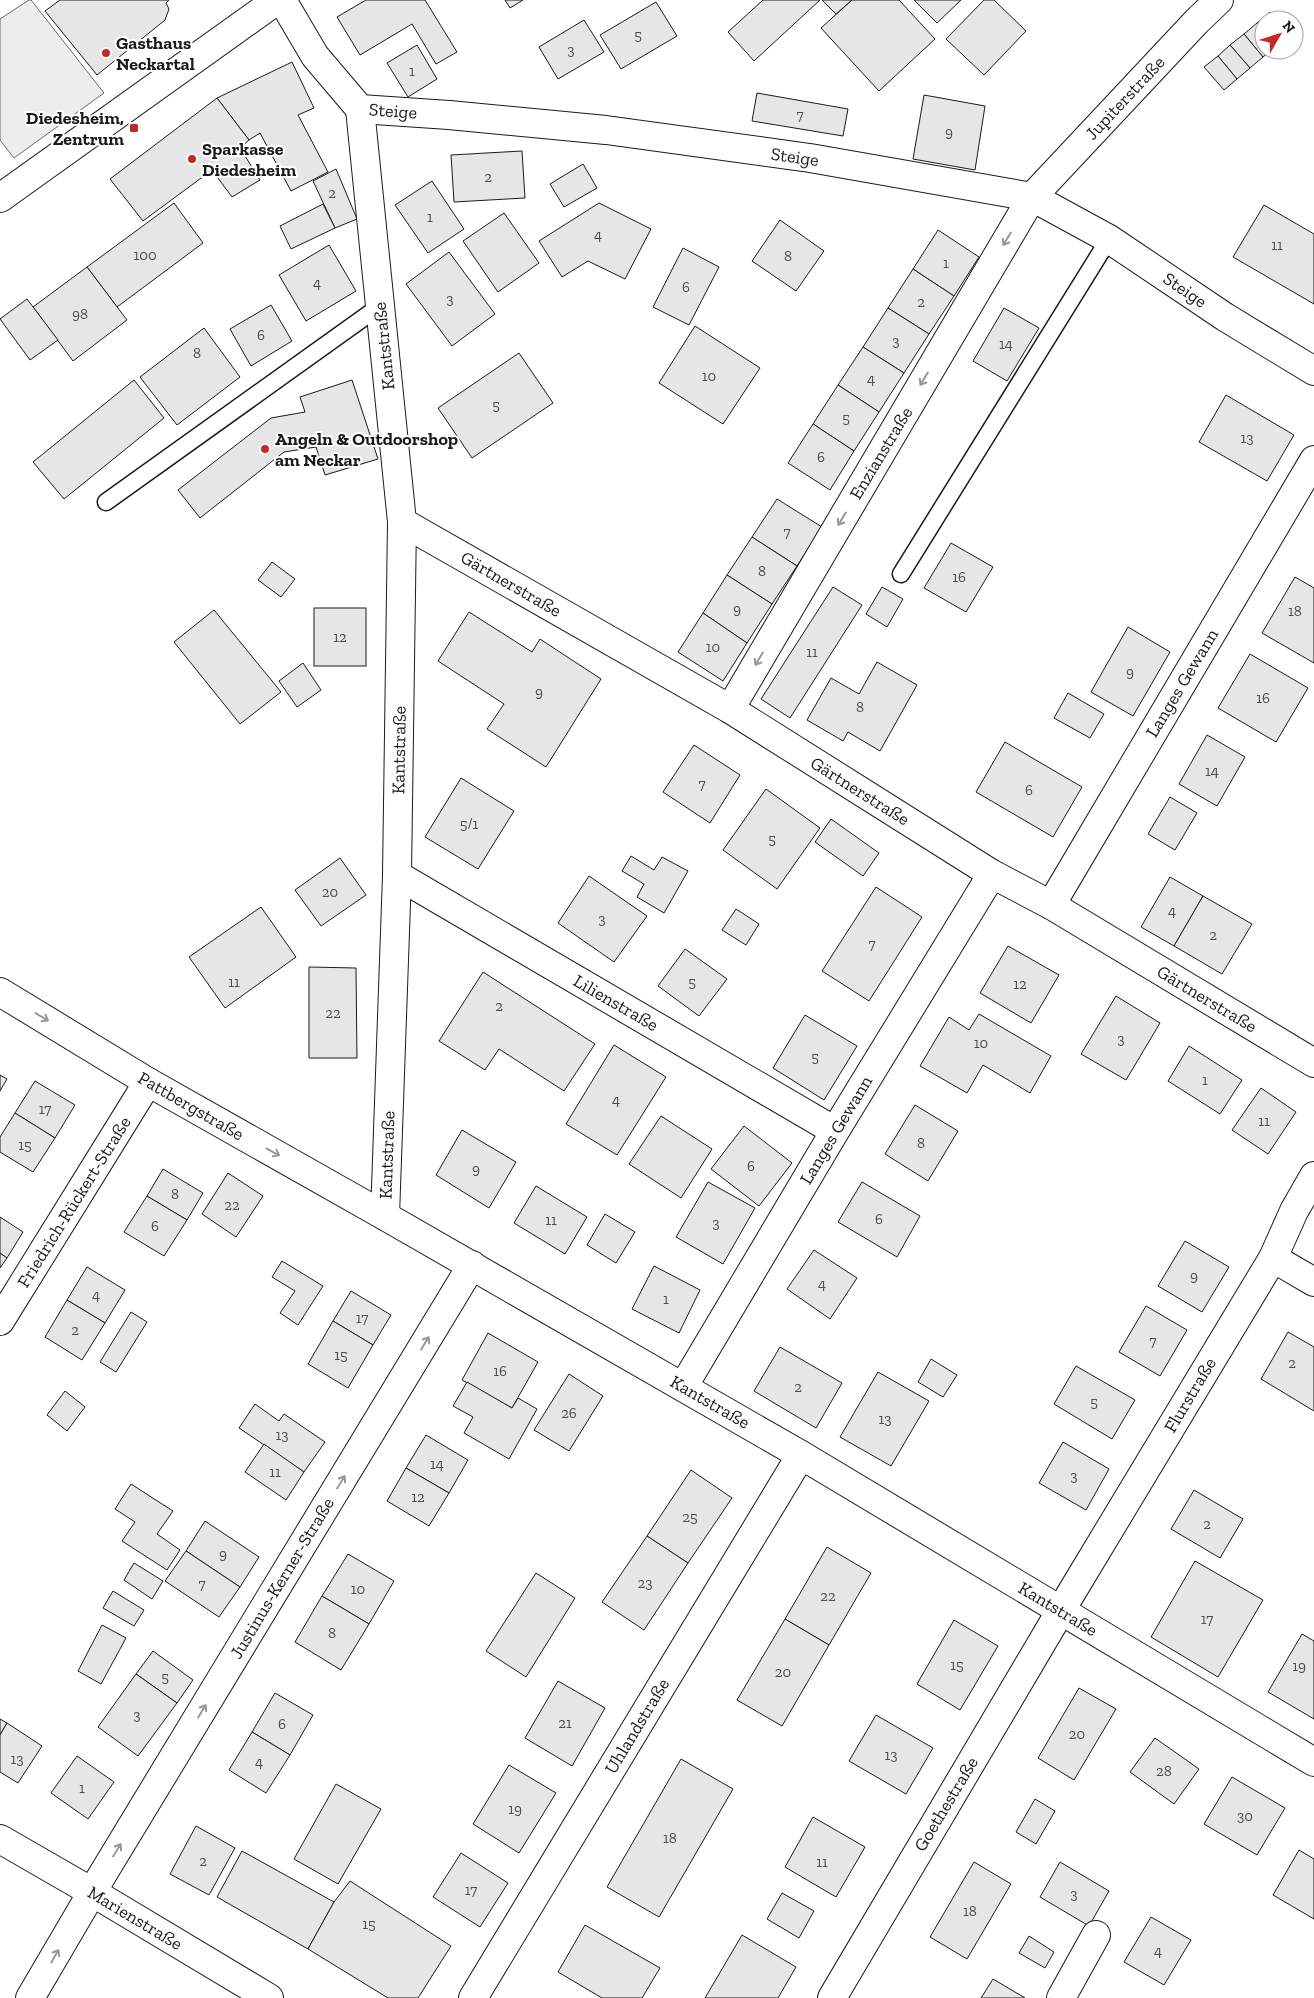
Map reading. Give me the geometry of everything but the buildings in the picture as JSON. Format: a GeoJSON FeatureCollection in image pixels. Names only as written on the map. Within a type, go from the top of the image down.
{"type":"FeatureCollection","features":[{"type":"Feature","properties":{"kind":"street"},"geometry":{"type":"LineString","coordinates":[[0,198],[277,0]]}},
{"type":"Feature","properties":{"kind":"street","name":"Steige"},"geometry":{"type":"LineString","coordinates":[[282,0],[315,56],[360,109],[449,115],[606,130],[810,158],[1032,197],[1109,239],[1225,317],[1314,371]]}},
{"type":"Feature","properties":{"kind":"street","name":"Jupiterstraße"},"geometry":{"type":"LineString","coordinates":[[1032,197],[1219,0]]}},
{"type":"Feature","properties":{"kind":"street","name":"Kantstraße"},"geometry":{"type":"LineString","coordinates":[[360,109],[402,522],[396,875],[385,1216],[801,1455],[1314,1762]]}},
{"type":"Feature","properties":{"kind":"street","name":"Enzianstraße"},"geometry":{"type":"LineString","coordinates":[[730,709],[1032,197]]}},
{"type":"Feature","properties":{"kind":"street","name":"Langes Gewann"},"geometry":{"type":"LineString","coordinates":[[1051,905],[1314,460]]}},
{"type":"Feature","properties":{"kind":"street","name":"Gärtnerstraße"},"geometry":{"type":"LineString","coordinates":[[402,522],[730,709],[992,874],[1051,905],[1314,1064]]}},
{"type":"Feature","properties":{"kind":"street","name":"Langes Gewann"},"geometry":{"type":"LineString","coordinates":[[683,1387],[835,1131],[992,874]]}},
{"type":"Feature","properties":{"kind":"street","name":"Lilienstraße"},"geometry":{"type":"LineString","coordinates":[[396,875],[835,1131]]}},
{"type":"Feature","properties":{"kind":"street","name":"Pattbergstraße"},"geometry":{"type":"LineString","coordinates":[[0,992],[148,1082],[385,1216]]}},
{"type":"Feature","properties":{"kind":"street","name":"Friedrich-Rückert-Straße"},"geometry":{"type":"LineString","coordinates":[[0,1321],[148,1082]]}},
{"type":"Feature","properties":{"kind":"street","name":"Flurstraße"},"geometry":{"type":"LineString","coordinates":[[1061,1610],[1272,1258],[1294,1211],[1314,1176]]}},
{"type":"Feature","properties":{"kind":"street"},"geometry":{"type":"LineString","coordinates":[[1272,1258],[1314,1282]]}},
{"type":"Feature","properties":{"kind":"street","name":"Justinus-Kerner-Straße"},"geometry":{"type":"LineString","coordinates":[[30,1998],[92,1892],[472,1265]]}},
{"type":"Feature","properties":{"kind":"street","name":"Uhlandstraße"},"geometry":{"type":"LineString","coordinates":[[472,1998],[801,1455]]}},
{"type":"Feature","properties":{"kind":"street","name":"Goethestraße"},"geometry":{"type":"LineString","coordinates":[[832,1998],[1061,1610]]}},
{"type":"Feature","properties":{"kind":"street","name":"Marienstraße"},"geometry":{"type":"LineString","coordinates":[[0,1839],[269,1998]]}},
{"type":"Feature","properties":{"kind":"street"},"geometry":{"type":"LineString","coordinates":[[1061,1998],[1096,1935]]}},
{"type":"Feature","properties":{"kind":"lane"},"geometry":{"type":"LineString","coordinates":[[902,574],[1109,239]]}},
{"type":"Feature","properties":{"kind":"lane"},"geometry":{"type":"LineString","coordinates":[[106,502],[380,306]]}},
{"type":"Feature","properties":{"kind":"shaded area"},"geometry":{"type":"Polygon","coordinates":[[[31,0],[104,93],[14,158],[0,140],[0,19],[31,0]]]}},
{"type":"Feature","properties":{"kind":"place","name":"Gasthaus Neckartal"},"geometry":{"type":"Point","coordinates":[106,53]}},
{"type":"Feature","properties":{"kind":"place","name":"Diedesheim, Zentrum"},"geometry":{"type":"Point","coordinates":[134,128]}},
{"type":"Feature","properties":{"kind":"place","name":"Sparkasse Diedesheim"},"geometry":{"type":"Point","coordinates":[192,159]}},
{"type":"Feature","properties":{"kind":"place","name":"Angeln & Outdoorshop am Neckar"},"geometry":{"type":"Point","coordinates":[265,449]}}]}
